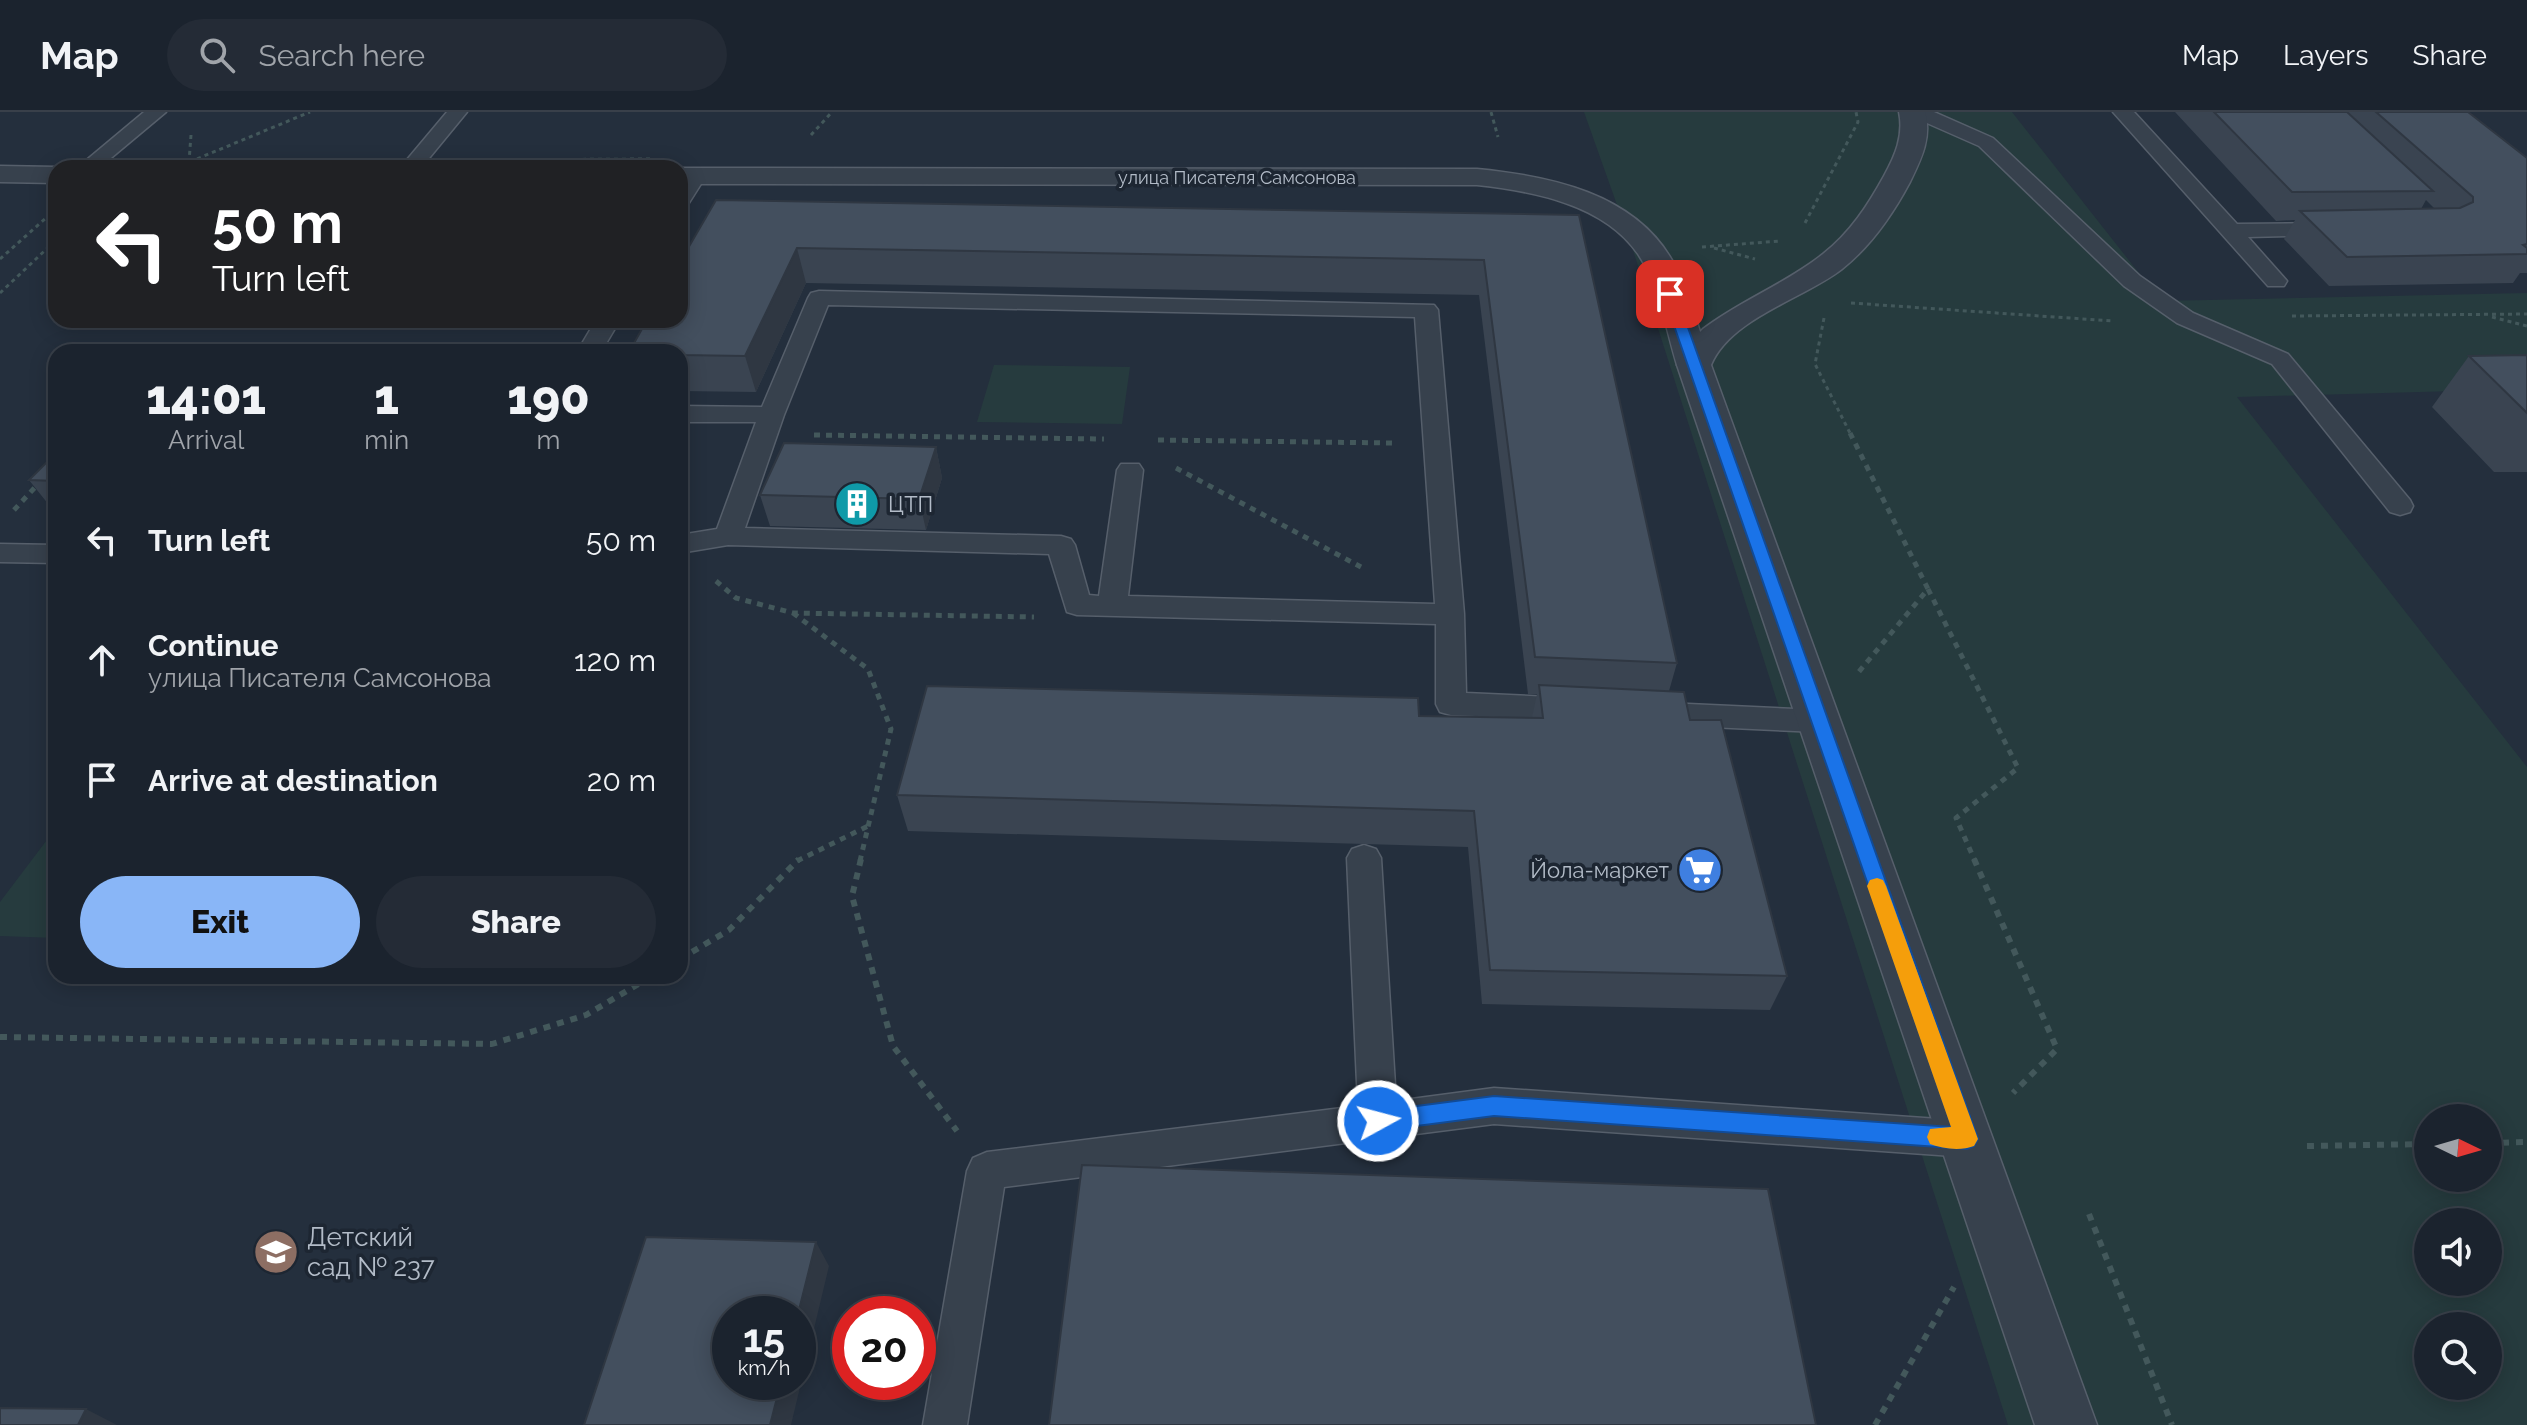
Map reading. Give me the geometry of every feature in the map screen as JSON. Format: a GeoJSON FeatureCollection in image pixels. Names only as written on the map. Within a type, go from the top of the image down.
{"type":"FeatureCollection","features":[{"type":"Feature","properties":{"kind":"street"},"geometry":{"type":"LineString","coordinates":[[1694,365],[1701,347],[1717,332],[1833,262],[1874,219],[1914,142],[1915,112]]}},
{"type":"Feature","properties":{"kind":"street"},"geometry":{"type":"LineString","coordinates":[[0,174],[48,175]]}},
{"type":"Feature","properties":{"kind":"street","name":"улица Писателя Самсонова"},"geometry":{"type":"LineString","coordinates":[[688,176],[1477,177],[1529,184],[1596,208],[1642,237],[1652,251],[1670,294],[2066,1425]]}},
{"type":"Feature","properties":{"kind":"lane"},"geometry":{"type":"LineString","coordinates":[[97,160],[156,112]]}},
{"type":"Feature","properties":{"kind":"lane"},"geometry":{"type":"LineString","coordinates":[[417,160],[457,112]]}},
{"type":"Feature","properties":{"kind":"lane"},"geometry":{"type":"LineString","coordinates":[[1915,112],[1986,142],[2132,281],[2185,318],[2280,359],[2400,506]]}},
{"type":"Feature","properties":{"kind":"lane"},"geometry":{"type":"LineString","coordinates":[[2123,112],[2276,281]]}},
{"type":"Feature","properties":{"kind":"lane"},"geometry":{"type":"LineString","coordinates":[[2230,231],[2351,229]]}},
{"type":"Feature","properties":{"kind":"lane"},"geometry":{"type":"LineString","coordinates":[[728,536],[771,415],[819,298],[1426,310],[1450,614],[1451,704],[1594,710]]}},
{"type":"Feature","properties":{"kind":"lane"},"geometry":{"type":"LineString","coordinates":[[688,414],[771,415]]}},
{"type":"Feature","properties":{"kind":"lane"},"geometry":{"type":"LineString","coordinates":[[1112,606],[1130,470]]}},
{"type":"Feature","properties":{"kind":"lane"},"geometry":{"type":"LineString","coordinates":[[688,543],[728,536],[1061,545],[1077,605],[1450,614]]}},
{"type":"Feature","properties":{"kind":"lane"},"geometry":{"type":"LineString","coordinates":[[0,553],[48,554]]}},
{"type":"Feature","properties":{"kind":"lane"},"geometry":{"type":"LineString","coordinates":[[1626,712],[1818,721]]}},
{"type":"Feature","properties":{"kind":"lane"},"geometry":{"type":"LineString","coordinates":[[1364,858],[1378,1121]]}},
{"type":"Feature","properties":{"kind":"lane"},"geometry":{"type":"LineString","coordinates":[[945,1425],[987,1171],[1494,1106],[1967,1139]]}},
{"type":"Feature","properties":{"kind":"path"},"geometry":{"type":"LineString","coordinates":[[194,160],[310,112]]}},
{"type":"Feature","properties":{"kind":"path"},"geometry":{"type":"LineString","coordinates":[[1802,230],[1858,122],[1856,112]]}},
{"type":"Feature","properties":{"kind":"path"},"geometry":{"type":"LineString","coordinates":[[0,259],[48,216]]}},
{"type":"Feature","properties":{"kind":"path"},"geometry":{"type":"LineString","coordinates":[[1711,247],[1767,262],[1795,286],[1828,302],[1815,364],[2018,768],[1956,818],[2057,1049],[1967,1139]]}},
{"type":"Feature","properties":{"kind":"path"},"geometry":{"type":"LineString","coordinates":[[0,293],[48,248]]}},
{"type":"Feature","properties":{"kind":"path"},"geometry":{"type":"LineString","coordinates":[[2483,314],[2527,326]]}},
{"type":"Feature","properties":{"kind":"path"},"geometry":{"type":"LineString","coordinates":[[1162,461],[1368,570]]}},
{"type":"Feature","properties":{"kind":"path"},"geometry":{"type":"LineString","coordinates":[[9,516],[47,475]]}},
{"type":"Feature","properties":{"kind":"path"},"geometry":{"type":"LineString","coordinates":[[714,579],[736,598],[793,613],[1029,618],[1077,605]]}},
{"type":"Feature","properties":{"kind":"path"},"geometry":{"type":"LineString","coordinates":[[1818,721],[1928,589]]}},
{"type":"Feature","properties":{"kind":"path"},"geometry":{"type":"LineString","coordinates":[[793,613],[868,669],[891,729],[852,896],[893,1046],[987,1171]]}},
{"type":"Feature","properties":{"kind":"path"},"geometry":{"type":"LineString","coordinates":[[688,954],[729,930],[800,858],[869,826]]}},
{"type":"Feature","properties":{"kind":"path"},"geometry":{"type":"LineString","coordinates":[[0,1037],[492,1044],[586,1015],[638,984]]}},
{"type":"Feature","properties":{"kind":"path"},"geometry":{"type":"LineString","coordinates":[[2502,1143],[2527,1142]]}},
{"type":"Feature","properties":{"kind":"path"},"geometry":{"type":"LineString","coordinates":[[2307,1146],[2414,1144]]}},
{"type":"Feature","properties":{"kind":"path"},"geometry":{"type":"LineString","coordinates":[[2089,1214],[2172,1425]]}},
{"type":"Feature","properties":{"kind":"path"},"geometry":{"type":"LineString","coordinates":[[1875,1425],[1994,1217]]}},
{"type":"Feature","properties":{"kind":"green space"},"geometry":{"type":"Polygon","coordinates":[[[1584,112],[2012,112],[2161,301],[2527,293],[2527,389],[2237,397],[2527,767],[2527,1425],[2008,1425],[1633,250],[1584,112]]]}},
{"type":"Feature","properties":{"kind":"green space"},"geometry":{"type":"Polygon","coordinates":[[[994,365],[1130,367],[1122,424],[977,422],[994,365]]]}},
{"type":"Feature","properties":{"kind":"green space"},"geometry":{"type":"Polygon","coordinates":[[[48,839],[48,938],[0,936],[0,902],[48,839]]]}},
{"type":"Feature","properties":{"kind":"building"},"geometry":{"type":"Polygon","coordinates":[[[2214,112],[2347,112],[2433,191],[2292,192],[2214,112]]]}},
{"type":"Feature","properties":{"kind":"building"},"geometry":{"type":"Polygon","coordinates":[[[2376,112],[2468,112],[2527,158],[2527,244],[2523,245],[2527,248],[2527,254],[2347,257],[2300,211],[2460,208],[2473,202],[2473,197],[2376,112]]]}},
{"type":"Feature","properties":{"kind":"building"},"geometry":{"type":"Polygon","coordinates":[[[716,200],[1579,215],[1677,663],[1535,657],[1484,260],[797,248],[745,356],[688,355],[688,344],[634,344],[642,328],[688,328],[688,248],[716,200]]]}},
{"type":"Feature","properties":{"kind":"building"},"geometry":{"type":"Polygon","coordinates":[[[2527,355],[2527,413],[2469,356],[2527,355]]]}},
{"type":"Feature","properties":{"kind":"building"},"geometry":{"type":"Polygon","coordinates":[[[784,443],[936,447],[919,499],[760,495],[784,443]]]}},
{"type":"Feature","properties":{"kind":"building"},"geometry":{"type":"Polygon","coordinates":[[[48,461],[48,481],[29,480],[48,461]]]}},
{"type":"Feature","properties":{"kind":"building"},"geometry":{"type":"Polygon","coordinates":[[[1539,685],[1684,692],[1690,720],[1721,720],[1787,976],[1490,970],[1474,811],[897,795],[927,686],[1418,698],[1419,716],[1543,718],[1539,685]]]}},
{"type":"Feature","properties":{"kind":"building"},"geometry":{"type":"Polygon","coordinates":[[[1082,1165],[1768,1189],[1816,1425],[1049,1425],[1082,1165]]]}},
{"type":"Feature","properties":{"kind":"building"},"geometry":{"type":"Polygon","coordinates":[[[646,1237],[816,1242],[802,1296],[712,1296],[712,1400],[776,1400],[770,1425],[584,1425],[646,1237]]]}},
{"type":"Feature","properties":{"kind":"building"},"geometry":{"type":"Polygon","coordinates":[[[0,1408],[86,1409],[78,1425],[0,1425],[0,1408]]]}},
{"type":"Feature","properties":{"kind":"slow traffic"},"geometry":{"type":"LineString","coordinates":[[1877,886],[1967,1139],[1938,1137]]}},
{"type":"Feature","properties":{"kind":"place","name":"ЦТП"},"geometry":{"type":"Point","coordinates":[857,504]}},
{"type":"Feature","properties":{"kind":"place","name":"Йола-маркет"},"geometry":{"type":"Point","coordinates":[1700,870]}},
{"type":"Feature","properties":{"kind":"place","name":"Детский сад № 237"},"geometry":{"type":"Point","coordinates":[276,1252]}},
{"type":"Feature","properties":{"kind":"route"},"geometry":{"type":"LineString","coordinates":[[1378,1121],[1494,1106],[1967,1139],[1670,294]]}}]}
